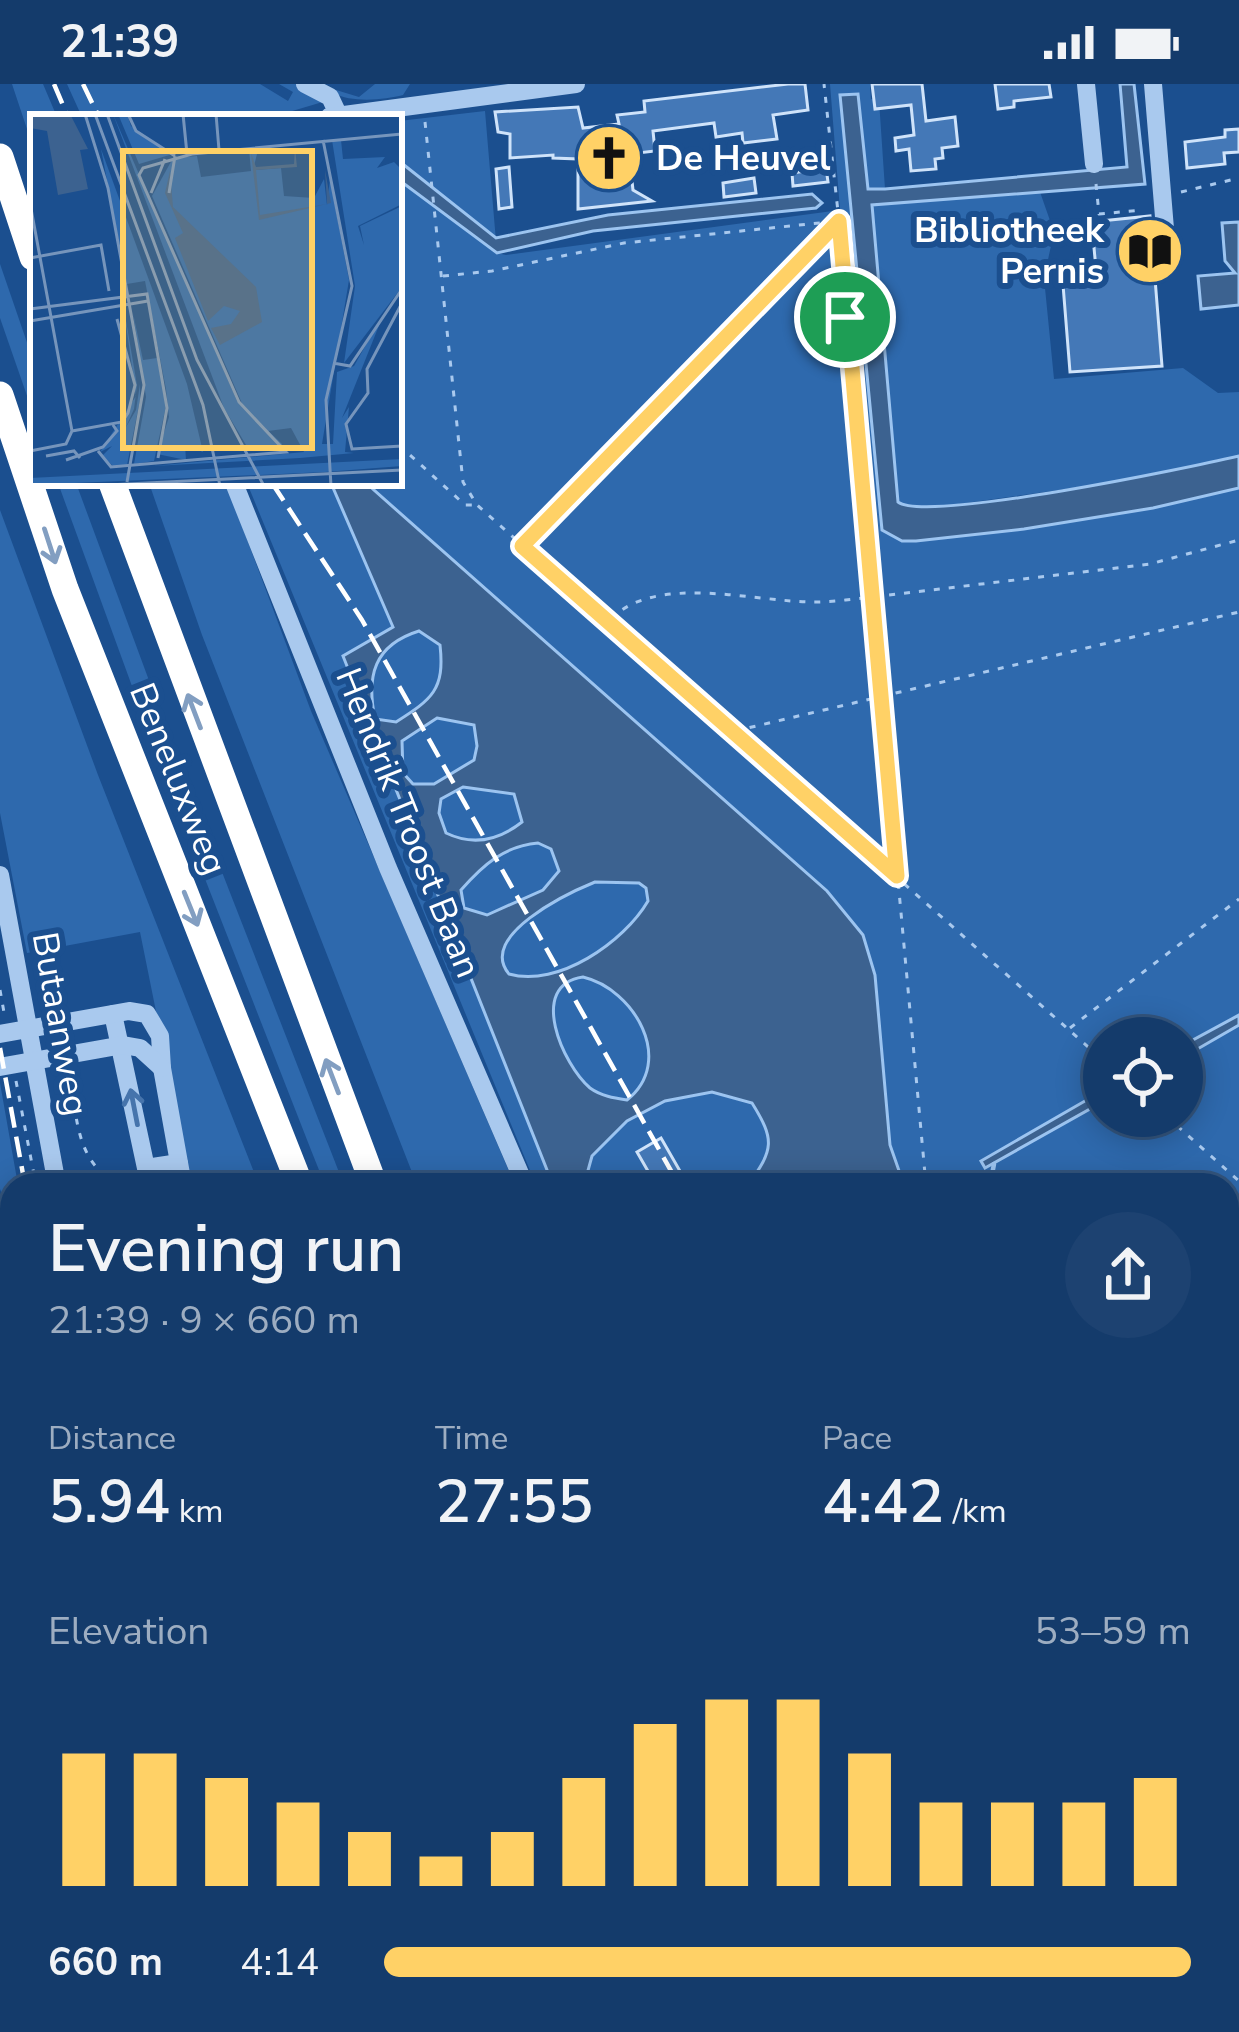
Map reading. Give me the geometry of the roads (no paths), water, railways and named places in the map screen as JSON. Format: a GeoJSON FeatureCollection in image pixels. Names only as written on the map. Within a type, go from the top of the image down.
{"type":"FeatureCollection","features":[{"type":"Feature","properties":{"kind":"highway"},"geometry":{"type":"LineString","coordinates":[[0,157],[30,247]]}},
{"type":"Feature","properties":{"kind":"highway","name":"Beneluxweg"},"geometry":{"type":"LineString","coordinates":[[0,395],[30,486]]}},
{"type":"Feature","properties":{"kind":"highway","name":"Beneluxweg"},"geometry":{"type":"LineString","coordinates":[[30,486],[64,589],[295,1173]]}},
{"type":"Feature","properties":{"kind":"highway","name":"Beneluxweg"},"geometry":{"type":"LineString","coordinates":[[113,486],[370,1173]]}},
{"type":"Feature","properties":{"kind":"street"},"geometry":{"type":"LineString","coordinates":[[305,84],[330,97],[334,114]]}},
{"type":"Feature","properties":{"kind":"street"},"geometry":{"type":"LineString","coordinates":[[343,114],[419,94],[576,84]]}},
{"type":"Feature","properties":{"kind":"street"},"geometry":{"type":"LineString","coordinates":[[1086,84],[1094,164]]}},
{"type":"Feature","properties":{"kind":"street"},"geometry":{"type":"LineString","coordinates":[[1153,84],[1166,241]]}},
{"type":"Feature","properties":{"kind":"street","name":"Hendrik Troost Baan"},"geometry":{"type":"LineString","coordinates":[[236,486],[388,868],[520,1173]]}},
{"type":"Feature","properties":{"kind":"street","name":"Butaanweg"},"geometry":{"type":"LineString","coordinates":[[0,875],[15,1064],[52,1173]]}},
{"type":"Feature","properties":{"kind":"street"},"geometry":{"type":"LineString","coordinates":[[12,1032],[129,1011],[147,1014],[160,1036],[181,1173]]}},
{"type":"Feature","properties":{"kind":"street"},"geometry":{"type":"LineString","coordinates":[[113,1014],[146,1168],[179,1163]]}},
{"type":"Feature","properties":{"kind":"street"},"geometry":{"type":"LineString","coordinates":[[15,1064],[122,1045],[140,1048],[162,1068]]}},
{"type":"Feature","properties":{"kind":"waterway"},"geometry":{"type":"LineString","coordinates":[[992,1173],[994,1164]]}},
{"type":"Feature","properties":{"kind":"railway"},"geometry":{"type":"LineString","coordinates":[[54,84],[67,114]]}},
{"type":"Feature","properties":{"kind":"railway"},"geometry":{"type":"LineString","coordinates":[[83,84],[98,114]]}},
{"type":"Feature","properties":{"kind":"railway"},"geometry":{"type":"LineString","coordinates":[[274,486],[362,620],[672,1173]]}},
{"type":"Feature","properties":{"kind":"railway"},"geometry":{"type":"LineString","coordinates":[[0,1048],[23,1173]]}},
{"type":"Feature","properties":{"kind":"place","name":"De Heuvel"},"geometry":{"type":"Point","coordinates":[609,158]}},
{"type":"Feature","properties":{"kind":"place","name":"Bibliotheek Pernis"},"geometry":{"type":"Point","coordinates":[1150,251]}}]}
